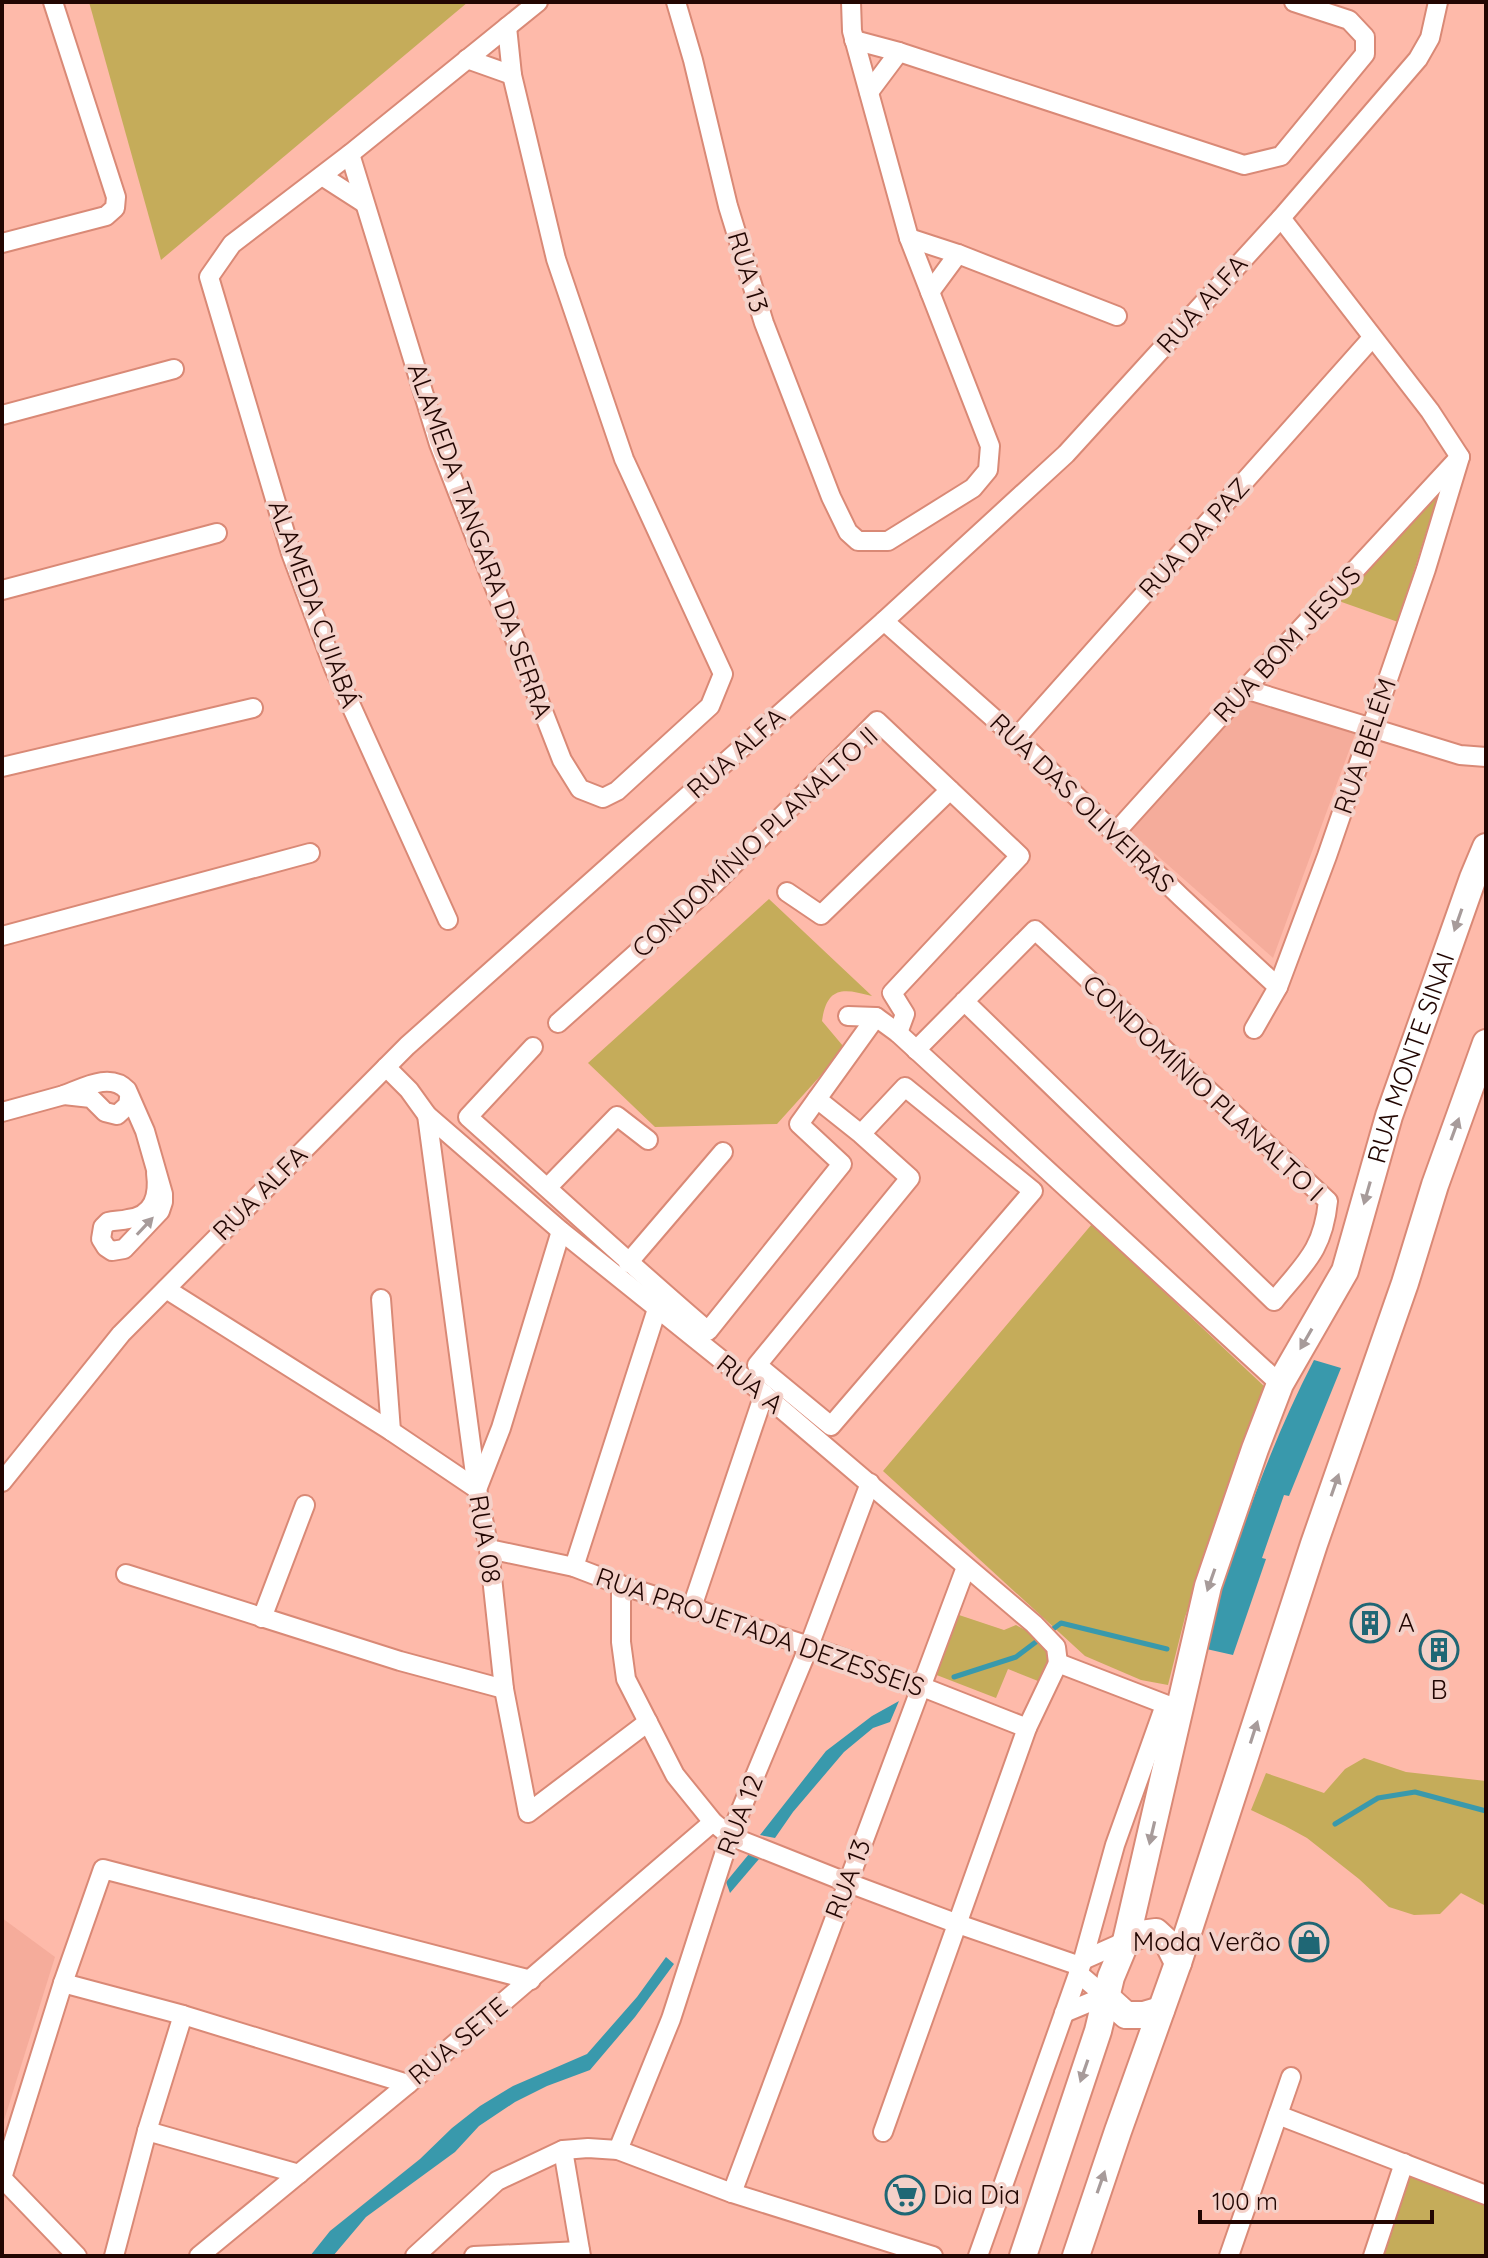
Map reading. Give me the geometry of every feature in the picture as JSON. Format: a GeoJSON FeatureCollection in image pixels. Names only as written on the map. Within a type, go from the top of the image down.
{"type":"FeatureCollection","features":[{"type":"Feature","properties":{"kind":"main road","name":"RUA MONTE SINAI"},"geometry":{"type":"LineString","coordinates":[[1126,1941],[1173,1707],[1208,1586],[1280,1384],[1345,1271],[1389,1116],[1486,847]]}},
{"type":"Feature","properties":{"kind":"main road"},"geometry":{"type":"LineString","coordinates":[[1076,2256],[1178,1963],[1435,1185],[1486,1043]]}},
{"type":"Feature","properties":{"kind":"main road"},"geometry":{"type":"LineString","coordinates":[[1023,2256],[1098,2031],[1105,1996],[1126,1941],[1146,1932],[1156,1932],[1168,1943],[1178,1963]]}},
{"type":"Feature","properties":{"kind":"main road"},"geometry":{"type":"LineString","coordinates":[[1105,1996],[1126,2015],[1144,2015],[1161,2010]]}},
{"type":"Feature","properties":{"kind":"street"},"geometry":{"type":"LineString","coordinates":[[2,243],[106,216],[115,208],[116,197],[53,2]]}},
{"type":"Feature","properties":{"kind":"street"},"geometry":{"type":"LineString","coordinates":[[364,203],[322,176],[538,2]]}},
{"type":"Feature","properties":{"kind":"street","name":"RUA 13"},"geometry":{"type":"LineString","coordinates":[[676,2],[728,206],[764,323],[831,497],[848,532],[858,541],[888,541],[973,488],[988,470],[990,446],[930,292]]}},
{"type":"Feature","properties":{"kind":"street"},"geometry":{"type":"LineString","coordinates":[[843,2],[909,238],[930,292]]}},
{"type":"Feature","properties":{"kind":"street"},"geometry":{"type":"LineString","coordinates":[[851,2],[853,36]]}},
{"type":"Feature","properties":{"kind":"street"},"geometry":{"type":"LineString","coordinates":[[853,36],[1244,165],[1281,156],[1365,54],[1365,37],[1349,20],[1294,2]]}},
{"type":"Feature","properties":{"kind":"street","name":"RUA ALFA"},"geometry":{"type":"LineString","coordinates":[[2,1482],[121,1334],[407,1046],[884,621],[1066,454],[1281,218],[1418,59],[1430,38],[1438,2]]}},
{"type":"Feature","properties":{"kind":"street"},"geometry":{"type":"LineString","coordinates":[[467,59],[512,75],[507,27]]}},
{"type":"Feature","properties":{"kind":"street"},"geometry":{"type":"LineString","coordinates":[[869,92],[899,52]]}},
{"type":"Feature","properties":{"kind":"street","name":"ALAMEDA TANGARA DA SERRA"},"geometry":{"type":"LineString","coordinates":[[350,154],[439,444],[562,760],[580,789],[603,798],[617,791],[710,706],[723,674],[624,459],[556,259],[512,75]]}},
{"type":"Feature","properties":{"kind":"street","name":"ALAMEDA CUIABÁ"},"geometry":{"type":"LineString","coordinates":[[322,176],[232,244],[209,277],[301,582],[334,668],[448,920]]}},
{"type":"Feature","properties":{"kind":"street"},"geometry":{"type":"LineString","coordinates":[[1281,218],[1430,411],[1460,457]]}},
{"type":"Feature","properties":{"kind":"street"},"geometry":{"type":"LineString","coordinates":[[909,238],[1117,316]]}},
{"type":"Feature","properties":{"kind":"street"},"geometry":{"type":"LineString","coordinates":[[930,292],[958,254]]}},
{"type":"Feature","properties":{"kind":"street","name":"RUA DA PAZ"},"geometry":{"type":"LineString","coordinates":[[1016,738],[1372,338]]}},
{"type":"Feature","properties":{"kind":"street"},"geometry":{"type":"LineString","coordinates":[[2,415],[174,369]]}},
{"type":"Feature","properties":{"kind":"street","name":"RUA BOM JESUS"},"geometry":{"type":"LineString","coordinates":[[1115,833],[1460,457]]}},
{"type":"Feature","properties":{"kind":"street","name":"RUA BELÉM"},"geometry":{"type":"LineString","coordinates":[[1254,1029],[1278,987],[1327,856],[1426,569],[1460,457]]}},
{"type":"Feature","properties":{"kind":"street"},"geometry":{"type":"LineString","coordinates":[[2,590],[217,533]]}},
{"type":"Feature","properties":{"kind":"street","name":"RUA DAS OLIVEIRAS"},"geometry":{"type":"LineString","coordinates":[[884,621],[1016,738],[1278,987]]}},
{"type":"Feature","properties":{"kind":"street"},"geometry":{"type":"LineString","coordinates":[[1245,689],[1460,755],[1486,757]]}},
{"type":"Feature","properties":{"kind":"street"},"geometry":{"type":"LineString","coordinates":[[2,767],[253,708]]}},
{"type":"Feature","properties":{"kind":"street","name":"CONDOMÍNIO PLANALTO II"},"geometry":{"type":"LineString","coordinates":[[558,1023],[715,883],[877,721],[1020,856],[892,993],[905,1014],[898,1033]]}},
{"type":"Feature","properties":{"kind":"street"},"geometry":{"type":"LineString","coordinates":[[1460,755],[1486,772]]}},
{"type":"Feature","properties":{"kind":"street"},"geometry":{"type":"LineString","coordinates":[[787,892],[821,915],[950,790]]}},
{"type":"Feature","properties":{"kind":"street"},"geometry":{"type":"LineString","coordinates":[[2,936],[310,853]]}},
{"type":"Feature","properties":{"kind":"street","name":"CONDOMÍNIO PLANALTO I"},"geometry":{"type":"LineString","coordinates":[[916,1050],[964,1001],[1035,930],[1328,1201],[1326,1224],[1317,1249],[1274,1301],[964,1001]]}},
{"type":"Feature","properties":{"kind":"street"},"geometry":{"type":"LineString","coordinates":[[848,1016],[876,1017],[898,1033],[1280,1384]]}},
{"type":"Feature","properties":{"kind":"street"},"geometry":{"type":"LineString","coordinates":[[533,1047],[468,1117],[628,1263],[708,1331],[842,1164],[799,1124],[876,1017]]}},
{"type":"Feature","properties":{"kind":"street","name":"RUA A"},"geometry":{"type":"LineString","coordinates":[[386,1067],[409,1090],[427,1115],[561,1231],[870,1483],[1034,1624],[1057,1655]]}},
{"type":"Feature","properties":{"kind":"street"},"geometry":{"type":"LineString","coordinates":[[2,1112],[108,1081],[117,1082],[127,1090],[145,1131],[156,1173]]}},
{"type":"Feature","properties":{"kind":"street"},"geometry":{"type":"LineString","coordinates":[[817,1099],[910,1178],[757,1365],[831,1426],[1033,1191],[905,1087],[861,1134]]}},
{"type":"Feature","properties":{"kind":"street"},"geometry":{"type":"LineString","coordinates":[[64,1095],[91,1098],[105,1112],[132,1120],[145,1131]]}},
{"type":"Feature","properties":{"kind":"street"},"geometry":{"type":"LineString","coordinates":[[117,1115],[128,1105],[129,1098]]}},
{"type":"Feature","properties":{"kind":"street","name":"RUA 08"},"geometry":{"type":"LineString","coordinates":[[427,1115],[477,1489],[489,1549],[504,1689],[528,1813],[648,1722]]}},
{"type":"Feature","properties":{"kind":"street"},"geometry":{"type":"LineString","coordinates":[[548,1187],[617,1116],[648,1140]]}},
{"type":"Feature","properties":{"kind":"street"},"geometry":{"type":"LineString","coordinates":[[628,1263],[723,1152]]}},
{"type":"Feature","properties":{"kind":"street"},"geometry":{"type":"LineString","coordinates":[[166,1289],[477,1489],[501,1428],[561,1231]]}},
{"type":"Feature","properties":{"kind":"street"},"geometry":{"type":"LineString","coordinates":[[381,1299],[391,1431]]}},
{"type":"Feature","properties":{"kind":"street"},"geometry":{"type":"LineString","coordinates":[[574,1567],[657,1309]]}},
{"type":"Feature","properties":{"kind":"street"},"geometry":{"type":"LineString","coordinates":[[692,1607],[764,1394]]}},
{"type":"Feature","properties":{"kind":"street","name":"RUA 12"},"geometry":{"type":"LineString","coordinates":[[618,2150],[671,2019],[730,1836],[809,1646],[870,1483]]}},
{"type":"Feature","properties":{"kind":"street"},"geometry":{"type":"LineString","coordinates":[[262,1618],[305,1505]]}},
{"type":"Feature","properties":{"kind":"street","name":"RUA PROJETADA DEZESSEIS"},"geometry":{"type":"LineString","coordinates":[[489,1549],[574,1567],[809,1646],[1027,1728]]}},
{"type":"Feature","properties":{"kind":"street","name":"RUA 13"},"geometry":{"type":"LineString","coordinates":[[732,2193],[966,1567]]}},
{"type":"Feature","properties":{"kind":"street"},"geometry":{"type":"LineString","coordinates":[[126,1574],[400,1661],[504,1689]]}},
{"type":"Feature","properties":{"kind":"street"},"geometry":{"type":"LineString","coordinates":[[621,1585],[621,1642],[626,1679],[675,1775],[713,1822],[730,1836],[846,1882],[1080,1966],[1105,1996],[1064,2013]]}},
{"type":"Feature","properties":{"kind":"street"},"geometry":{"type":"LineString","coordinates":[[883,2132],[1027,1728],[1057,1655],[1173,1707],[1115,1845],[1080,1966],[978,2256]]}},
{"type":"Feature","properties":{"kind":"street","name":"RUA SETE"},"geometry":{"type":"LineString","coordinates":[[199,2256],[408,2084],[713,1822]]}},
{"type":"Feature","properties":{"kind":"street"},"geometry":{"type":"LineString","coordinates":[[77,2256],[2,2178],[63,1983],[103,1869],[531,1980]]}},
{"type":"Feature","properties":{"kind":"street"},"geometry":{"type":"LineString","coordinates":[[1080,1966],[1126,1941]]}},
{"type":"Feature","properties":{"kind":"street"},"geometry":{"type":"LineString","coordinates":[[63,1983],[183,2015],[408,2084]]}},
{"type":"Feature","properties":{"kind":"street"},"geometry":{"type":"LineString","coordinates":[[114,2256],[147,2131],[183,2015]]}},
{"type":"Feature","properties":{"kind":"street"},"geometry":{"type":"LineString","coordinates":[[1229,2256],[1291,2077]]}},
{"type":"Feature","properties":{"kind":"street"},"geometry":{"type":"LineString","coordinates":[[1278,2115],[1486,2195]]}},
{"type":"Feature","properties":{"kind":"street"},"geometry":{"type":"LineString","coordinates":[[147,2131],[299,2174]]}},
{"type":"Feature","properties":{"kind":"street"},"geometry":{"type":"LineString","coordinates":[[415,2256],[497,2181],[563,2150],[588,2148],[618,2150],[732,2193],[933,2256]]}},
{"type":"Feature","properties":{"kind":"street"},"geometry":{"type":"LineString","coordinates":[[474,2256],[580,2253],[563,2150]]}},
{"type":"Feature","properties":{"kind":"street"},"geometry":{"type":"LineString","coordinates":[[1373,2256],[1404,2163]]}},
{"type":"Feature","properties":{"kind":"shaded area"},"geometry":{"type":"Polygon","coordinates":[[[89,2],[468,2],[161,260],[89,2]]]}},
{"type":"Feature","properties":{"kind":"shaded area"},"geometry":{"type":"Polygon","coordinates":[[[1442,482],[1398,622],[1336,600],[1442,482]]]}},
{"type":"Feature","properties":{"kind":"shaded area"},"geometry":{"type":"Polygon","coordinates":[[[1244,694],[1357,729],[1273,958],[1126,828],[1244,694]]]}},
{"type":"Feature","properties":{"kind":"shaded area"},"geometry":{"type":"Polygon","coordinates":[[[769,899],[872,996],[845,991],[838,992],[828,1001],[822,1021],[843,1046],[840,1054],[777,1124],[655,1127],[588,1063],[769,899]]]}},
{"type":"Feature","properties":{"kind":"shaded area"},"geometry":{"type":"Polygon","coordinates":[[[1092,1224],[1266,1388],[1185,1617],[1168,1685],[1141,1680],[1085,1656],[883,1471],[1092,1224]]]}},
{"type":"Feature","properties":{"kind":"shaded area"},"geometry":{"type":"Polygon","coordinates":[[[959,1615],[1004,1630],[1016,1625],[1036,1637],[1045,1646],[1048,1657],[1038,1681],[1008,1669],[996,1698],[934,1674],[959,1615]]]}},
{"type":"Feature","properties":{"kind":"shaded area"},"geometry":{"type":"Polygon","coordinates":[[[1364,1758],[1406,1772],[1486,1781],[1486,1906],[1461,1893],[1440,1914],[1414,1915],[1389,1907],[1307,1838],[1251,1810],[1266,1773],[1324,1793],[1345,1769],[1364,1758]]]}},
{"type":"Feature","properties":{"kind":"shaded area"},"geometry":{"type":"Polygon","coordinates":[[[2,1918],[55,1957],[2,2127],[2,1918]]]}},
{"type":"Feature","properties":{"kind":"shaded area"},"geometry":{"type":"Polygon","coordinates":[[[1411,2173],[1486,2204],[1486,2256],[1382,2256],[1411,2173]]]}},
{"type":"Feature","properties":{"kind":"water"},"geometry":{"type":"Polygon","coordinates":[[[1314,1360],[1341,1368],[1289,1496],[1284,1495],[1233,1655],[1202,1648],[1266,1466],[1314,1360]]]}},
{"type":"Feature","properties":{"kind":"water"},"geometry":{"type":"Polygon","coordinates":[[[899,1701],[890,1722],[873,1728],[844,1752],[775,1838],[760,1835],[826,1751],[872,1716],[899,1701]]]}},
{"type":"Feature","properties":{"kind":"water"},"geometry":{"type":"Polygon","coordinates":[[[749,1854],[759,1859],[730,1893],[726,1882],[749,1854]]]}},
{"type":"Feature","properties":{"kind":"water"},"geometry":{"type":"Polygon","coordinates":[[[666,1957],[674,1964],[590,2070],[515,2102],[479,2126],[455,2152],[366,2217],[333,2256],[310,2256],[330,2231],[480,2106],[513,2086],[587,2054],[637,1997],[666,1957]]]}},
{"type":"Feature","properties":{"kind":"waterway"},"geometry":{"type":"LineString","coordinates":[[954,1677],[1016,1657],[1061,1623],[1167,1649]]}},
{"type":"Feature","properties":{"kind":"waterway"},"geometry":{"type":"LineString","coordinates":[[1335,1824],[1378,1798],[1415,1792],[1486,1811]]}},
{"type":"Feature","properties":{"kind":"place","name":"A"},"geometry":{"type":"Point","coordinates":[1370,1623]}},
{"type":"Feature","properties":{"kind":"place","name":"B"},"geometry":{"type":"Point","coordinates":[1439,1650]}},
{"type":"Feature","properties":{"kind":"place","name":"Moda Verão"},"geometry":{"type":"Point","coordinates":[1309,1942]}},
{"type":"Feature","properties":{"kind":"place","name":"Dia Dia"},"geometry":{"type":"Point","coordinates":[905,2195]}}]}
